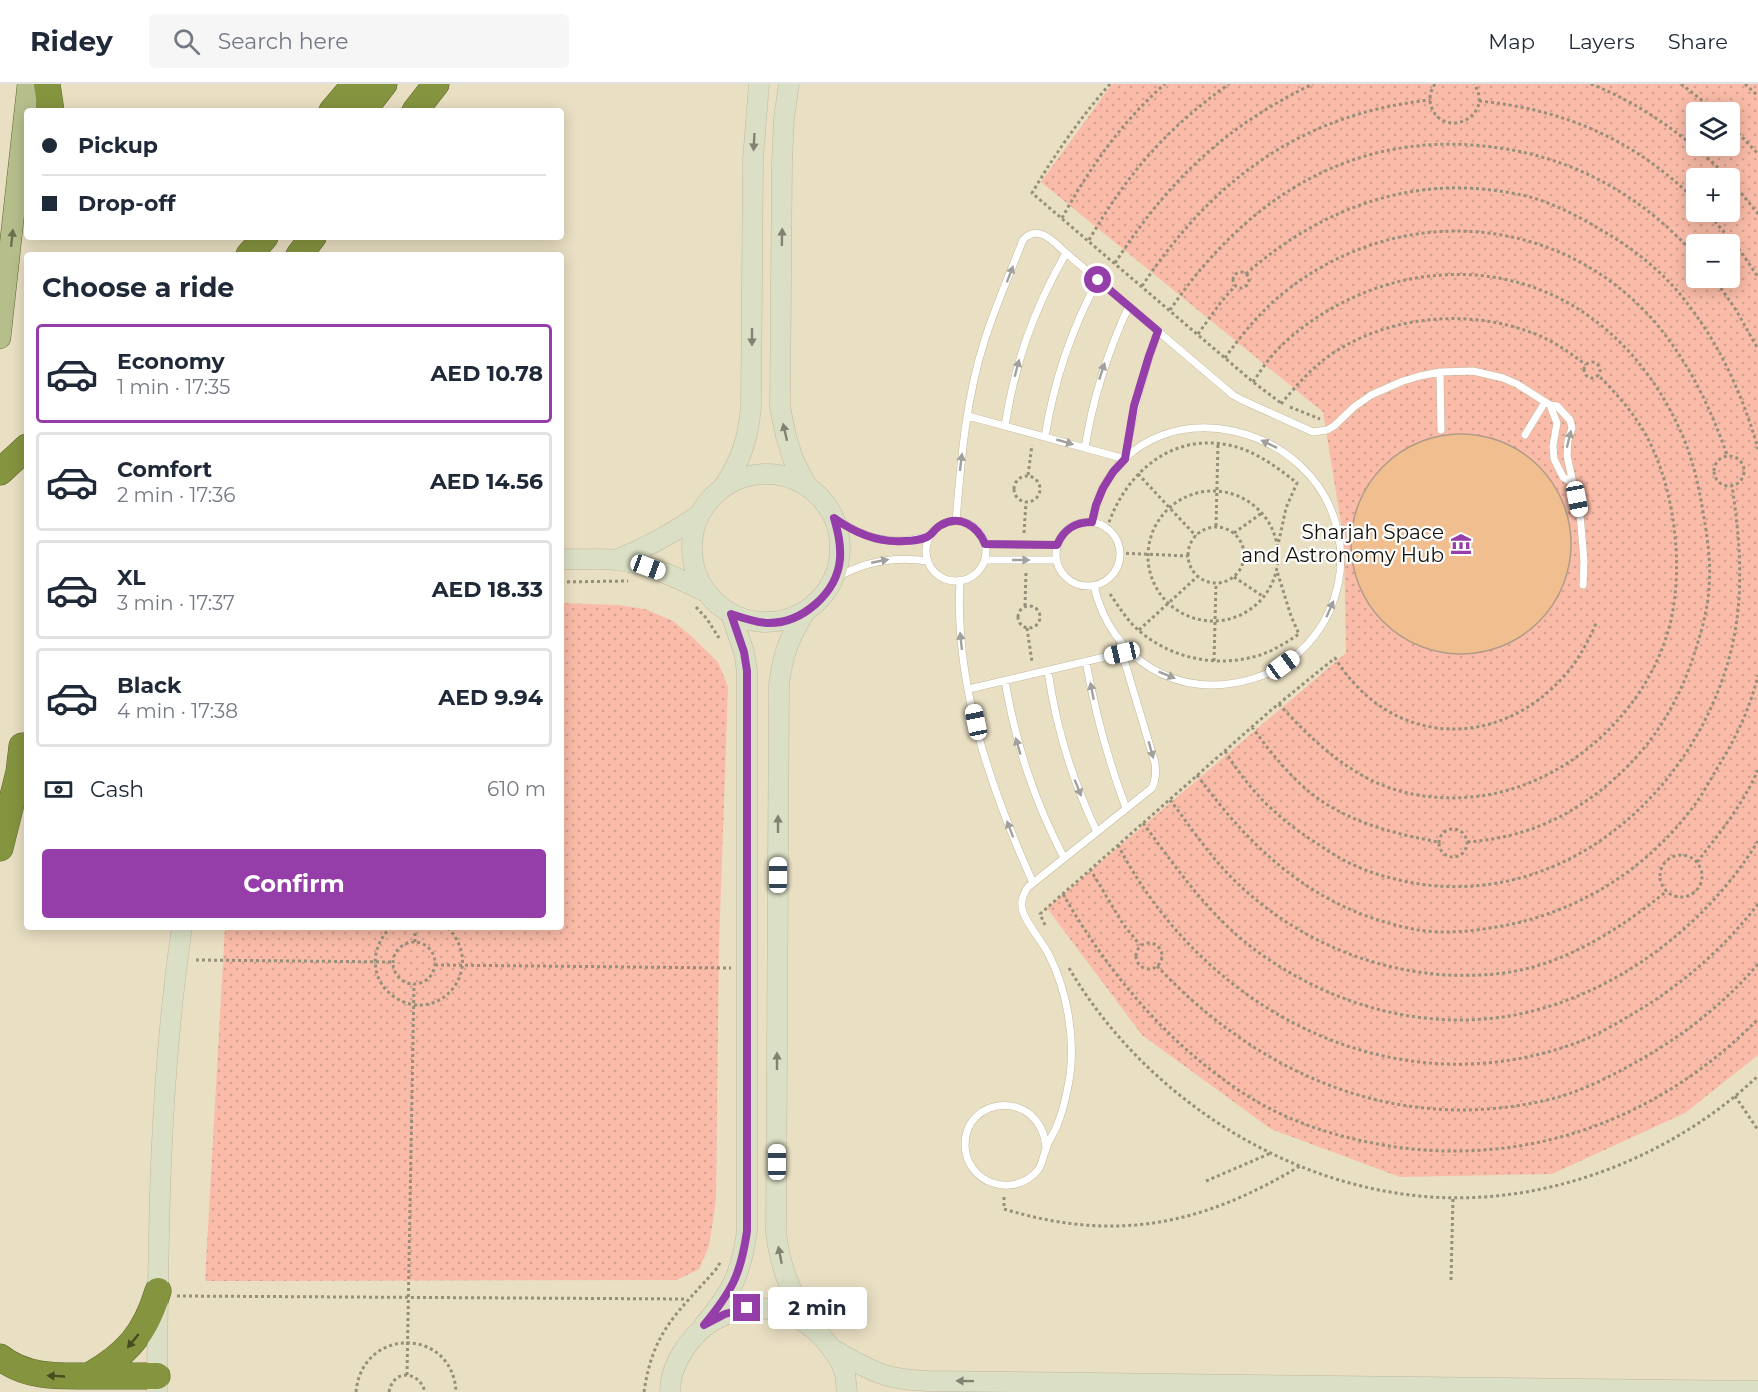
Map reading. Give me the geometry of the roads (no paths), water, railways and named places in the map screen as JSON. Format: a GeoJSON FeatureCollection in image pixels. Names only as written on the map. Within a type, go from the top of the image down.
{"type":"FeatureCollection","features":[{"type":"Feature","properties":{"kind":"highway"},"geometry":{"type":"LineString","coordinates":[[47,84],[51,108]]}},
{"type":"Feature","properties":{"kind":"highway"},"geometry":{"type":"LineString","coordinates":[[335,108],[355,84]]}},
{"type":"Feature","properties":{"kind":"highway"},"geometry":{"type":"LineString","coordinates":[[365,108],[384,84]]}},
{"type":"Feature","properties":{"kind":"highway"},"geometry":{"type":"LineString","coordinates":[[417,108],[436,84]]}},
{"type":"Feature","properties":{"kind":"highway"},"geometry":{"type":"LineString","coordinates":[[252,252],[262,240]]}},
{"type":"Feature","properties":{"kind":"highway"},"geometry":{"type":"LineString","coordinates":[[301,252],[311,240]]}},
{"type":"Feature","properties":{"kind":"highway"},"geometry":{"type":"LineString","coordinates":[[0,472],[24,450]]}},
{"type":"Feature","properties":{"kind":"highway"},"geometry":{"type":"LineString","coordinates":[[0,794],[24,739]]}},
{"type":"Feature","properties":{"kind":"highway"},"geometry":{"type":"LineString","coordinates":[[0,848],[19,772],[24,739]]}},
{"type":"Feature","properties":{"kind":"highway"},"geometry":{"type":"LineString","coordinates":[[89,1376],[109,1365],[126,1350],[167,1294]]}},
{"type":"Feature","properties":{"kind":"highway"},"geometry":{"type":"LineString","coordinates":[[0,1357],[35,1374],[89,1376],[127,1384],[157,1384]]}},
{"type":"Feature","properties":{"kind":"main road"},"geometry":{"type":"LineString","coordinates":[[25,108],[28,84]]}},
{"type":"Feature","properties":{"kind":"main road"},"geometry":{"type":"LineString","coordinates":[[0,338],[24,120]]}},
{"type":"Feature","properties":{"kind":"street"},"geometry":{"type":"LineString","coordinates":[[700,598],[692,542],[699,516],[735,470],[744,450],[749,429],[753,159],[759,84]]}},
{"type":"Feature","properties":{"kind":"street"},"geometry":{"type":"LineString","coordinates":[[789,84],[784,118],[782,162],[780,407],[793,459],[807,486]]}},
{"type":"Feature","properties":{"kind":"street"},"geometry":{"type":"LineString","coordinates":[[564,560],[616,560],[648,567],[678,578],[700,598],[718,604],[731,614],[749,621],[768,623],[787,620],[805,612],[821,599],[836,578],[840,561],[840,539],[834,518],[822,500],[807,486],[787,477],[765,474],[743,477],[723,487]]}},
{"type":"Feature","properties":{"kind":"street"},"geometry":{"type":"LineString","coordinates":[[616,560],[645,548],[699,516]]}},
{"type":"Feature","properties":{"kind":"street"},"geometry":{"type":"LineString","coordinates":[[805,612],[790,636],[782,661],[779,684],[776,1233],[787,1283],[798,1306],[834,1350],[844,1373],[847,1392]]}},
{"type":"Feature","properties":{"kind":"street"},"geometry":{"type":"LineString","coordinates":[[670,1392],[676,1362],[688,1342],[721,1305],[735,1282],[743,1257],[747,1231],[747,671],[744,652],[731,614]]}},
{"type":"Feature","properties":{"kind":"street"},"geometry":{"type":"LineString","coordinates":[[157,1384],[167,1294],[163,1104],[168,1038],[182,930]]}},
{"type":"Feature","properties":{"kind":"street"},"geometry":{"type":"LineString","coordinates":[[704,1325],[725,1314],[747,1308],[771,1308],[793,1315],[813,1326]]}},
{"type":"Feature","properties":{"kind":"street"},"geometry":{"type":"LineString","coordinates":[[834,1350],[885,1376],[927,1381],[1758,1391]]}},
{"type":"Feature","properties":{"kind":"lane"},"geometry":{"type":"LineString","coordinates":[[956,521],[968,416],[985,339],[1023,240],[1032,233],[1044,234],[1233,395],[1313,432],[1327,430],[1362,401],[1379,391],[1403,381],[1440,372],[1473,371],[1503,378],[1524,387],[1548,404],[1557,406],[1568,417],[1572,428],[1568,440],[1567,456],[1574,484],[1582,538],[1583,585]]}},
{"type":"Feature","properties":{"kind":"lane"},"geometry":{"type":"LineString","coordinates":[[1005,426],[1015,374],[1031,323],[1066,253]]}},
{"type":"Feature","properties":{"kind":"lane"},"geometry":{"type":"LineString","coordinates":[[1045,437],[1064,355],[1073,329],[1098,280]]}},
{"type":"Feature","properties":{"kind":"lane"},"geometry":{"type":"LineString","coordinates":[[1085,448],[1101,374],[1129,306]]}},
{"type":"Feature","properties":{"kind":"lane"},"geometry":{"type":"LineString","coordinates":[[1125,459],[1134,406],[1158,331]]}},
{"type":"Feature","properties":{"kind":"lane"},"geometry":{"type":"LineString","coordinates":[[1440,372],[1442,430]]}},
{"type":"Feature","properties":{"kind":"lane"},"geometry":{"type":"LineString","coordinates":[[1525,435],[1548,404]]}},
{"type":"Feature","properties":{"kind":"lane"},"geometry":{"type":"LineString","coordinates":[[1548,404],[1557,423],[1553,446],[1554,459],[1563,477],[1574,484]]}},
{"type":"Feature","properties":{"kind":"lane"},"geometry":{"type":"LineString","coordinates":[[968,416],[1125,459]]}},
{"type":"Feature","properties":{"kind":"lane"},"geometry":{"type":"LineString","coordinates":[[969,689],[1126,653],[1152,669],[1178,680],[1222,684],[1238,682],[1269,672],[1296,656],[1318,632],[1335,596],[1341,556],[1337,524],[1324,494],[1293,458],[1265,441],[1219,428],[1202,427],[1161,436],[1148,442],[1125,459],[1113,472],[1103,488],[1092,522]]}},
{"type":"Feature","properties":{"kind":"lane"},"geometry":{"type":"LineString","coordinates":[[834,518],[874,538],[903,541],[929,536],[941,525],[956,521],[972,525],[985,544],[985,560],[973,576],[960,580],[944,578],[937,574],[928,561],[926,553],[929,536]]}},
{"type":"Feature","properties":{"kind":"lane"},"geometry":{"type":"LineString","coordinates":[[1092,522],[1107,528],[1117,541],[1120,553],[1118,565],[1114,573],[1098,584],[1077,584],[1064,575],[1057,560],[1057,545],[1070,527],[1092,522]]}},
{"type":"Feature","properties":{"kind":"lane"},"geometry":{"type":"LineString","coordinates":[[985,544],[1057,545]]}},
{"type":"Feature","properties":{"kind":"lane"},"geometry":{"type":"LineString","coordinates":[[836,578],[861,565],[875,561],[904,558],[928,561]]}},
{"type":"Feature","properties":{"kind":"lane"},"geometry":{"type":"LineString","coordinates":[[985,560],[1057,560]]}},
{"type":"Feature","properties":{"kind":"lane"},"geometry":{"type":"LineString","coordinates":[[960,580],[960,634],[969,689],[988,768],[1033,883]]}},
{"type":"Feature","properties":{"kind":"lane"},"geometry":{"type":"LineString","coordinates":[[1046,1147],[1045,1137],[1035,1118],[1027,1111],[1007,1105],[996,1106],[978,1116],[971,1124],[965,1144],[966,1155],[976,1173],[984,1180],[994,1184],[1015,1185],[1033,1175],[1040,1167],[1046,1147],[1056,1128],[1068,1088],[1071,1047],[1068,1015],[1058,978],[1050,957],[1023,913],[1022,900],[1028,887],[1152,788],[1156,773],[1126,653],[1101,610],[1098,584]]}},
{"type":"Feature","properties":{"kind":"lane"},"geometry":{"type":"LineString","coordinates":[[1086,662],[1104,741],[1126,808]]}},
{"type":"Feature","properties":{"kind":"lane"},"geometry":{"type":"LineString","coordinates":[[1048,671],[1065,754],[1097,832]]}},
{"type":"Feature","properties":{"kind":"lane"},"geometry":{"type":"LineString","coordinates":[[1005,681],[1026,772],[1045,821],[1064,858]]}},
{"type":"Feature","properties":{"kind":"place","name":"Sharjah Space and Astronomy Hub"},"geometry":{"type":"Point","coordinates":[1461,544]}}]}
